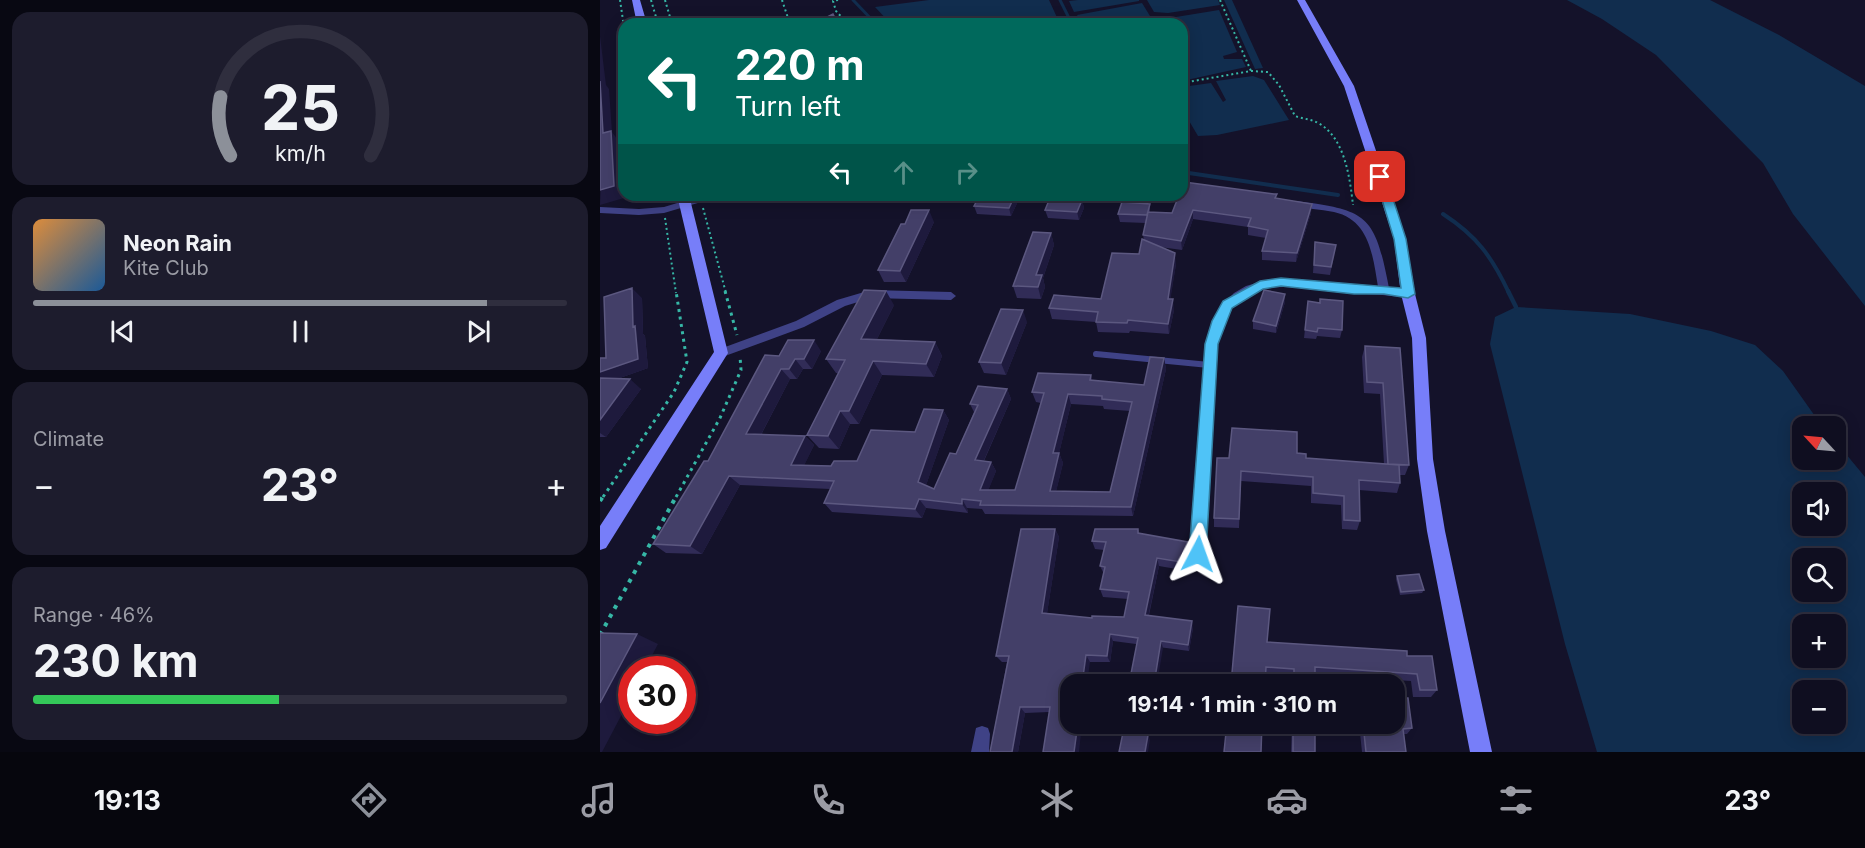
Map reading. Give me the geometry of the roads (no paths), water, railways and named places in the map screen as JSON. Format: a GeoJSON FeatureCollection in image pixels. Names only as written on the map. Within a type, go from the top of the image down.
{"type":"FeatureCollection","features":[{"type":"Feature","properties":{"kind":"main road"},"geometry":{"type":"LineString","coordinates":[[636,0],[640,18]]}},
{"type":"Feature","properties":{"kind":"main road"},"geometry":{"type":"LineString","coordinates":[[1301,0],[1349,86],[1400,239],[1408,294],[1419,338],[1425,459],[1436,531],[1480,752]]}},
{"type":"Feature","properties":{"kind":"main road"},"geometry":{"type":"LineString","coordinates":[[600,542],[721,353],[684,201]]}},
{"type":"Feature","properties":{"kind":"street"},"geometry":{"type":"LineString","coordinates":[[600,210],[639,212],[664,210],[682,201]]}},
{"type":"Feature","properties":{"kind":"street"},"geometry":{"type":"LineString","coordinates":[[1283,201],[1354,216],[1364,226],[1376,249],[1384,290]]}},
{"type":"Feature","properties":{"kind":"street"},"geometry":{"type":"LineString","coordinates":[[1198,554],[1211,344],[1227,304],[1260,285],[1281,282],[1408,294]]}},
{"type":"Feature","properties":{"kind":"street"},"geometry":{"type":"LineString","coordinates":[[721,353],[800,324],[841,303],[871,294],[951,296]]}},
{"type":"Feature","properties":{"kind":"street"},"geometry":{"type":"LineString","coordinates":[[980,752],[982,734]]}},
{"type":"Feature","properties":{"kind":"lane"},"geometry":{"type":"LineString","coordinates":[[1096,354],[1210,365]]}},
{"type":"Feature","properties":{"kind":"water"},"geometry":{"type":"Polygon","coordinates":[[[929,0],[1049,0],[1057,18],[885,18],[875,7],[929,0]]]}},
{"type":"Feature","properties":{"kind":"water"},"geometry":{"type":"Polygon","coordinates":[[[1147,0],[1218,0],[1220,5],[1168,13],[1154,12],[1147,0]]]}},
{"type":"Feature","properties":{"kind":"water"},"geometry":{"type":"Polygon","coordinates":[[[1224,0],[1232,0],[1263,68],[1255,69],[1224,0]]]}},
{"type":"Feature","properties":{"kind":"water"},"geometry":{"type":"Polygon","coordinates":[[[1567,0],[1710,0],[1779,35],[1865,86],[1865,306],[1793,214],[1763,163],[1656,55],[1602,19],[1567,0]]]}},
{"type":"Feature","properties":{"kind":"water"},"geometry":{"type":"Polygon","coordinates":[[[1069,1],[1139,1],[1074,12],[1069,1]]]}},
{"type":"Feature","properties":{"kind":"water"},"geometry":{"type":"Polygon","coordinates":[[[1142,3],[1150,16],[1079,18],[1077,15],[1142,3]]]}},
{"type":"Feature","properties":{"kind":"water"},"geometry":{"type":"Polygon","coordinates":[[[1219,10],[1237,52],[1223,56],[1224,59],[1242,59],[1246,67],[1188,80],[1188,18],[1170,18],[1219,10]]]}},
{"type":"Feature","properties":{"kind":"water"},"geometry":{"type":"Polygon","coordinates":[[[1253,76],[1264,80],[1289,120],[1217,135],[1198,136],[1188,119],[1188,86],[1211,83],[1223,102],[1226,100],[1216,81],[1253,76]]]}},
{"type":"Feature","properties":{"kind":"water"},"geometry":{"type":"Polygon","coordinates":[[[1516,307],[1630,314],[1711,331],[1755,345],[1783,371],[1815,416],[1792,416],[1792,470],[1846,470],[1846,454],[1865,477],[1865,752],[1597,752],[1565,644],[1490,344],[1495,317],[1516,307]]]}},
{"type":"Feature","properties":{"kind":"waterway"},"geometry":{"type":"LineString","coordinates":[[853,0],[870,18]]}},
{"type":"Feature","properties":{"kind":"waterway"},"geometry":{"type":"LineString","coordinates":[[1060,0],[1069,18]]}},
{"type":"Feature","properties":{"kind":"waterway"},"geometry":{"type":"LineString","coordinates":[[1188,173],[1338,195]]}},
{"type":"Feature","properties":{"kind":"waterway"},"geometry":{"type":"LineString","coordinates":[[1443,214],[1455,222],[1482,248],[1509,293]]}},
{"type":"Feature","properties":{"kind":"waterway"},"geometry":{"type":"LineString","coordinates":[[1509,293],[1516,307]]}}]}
